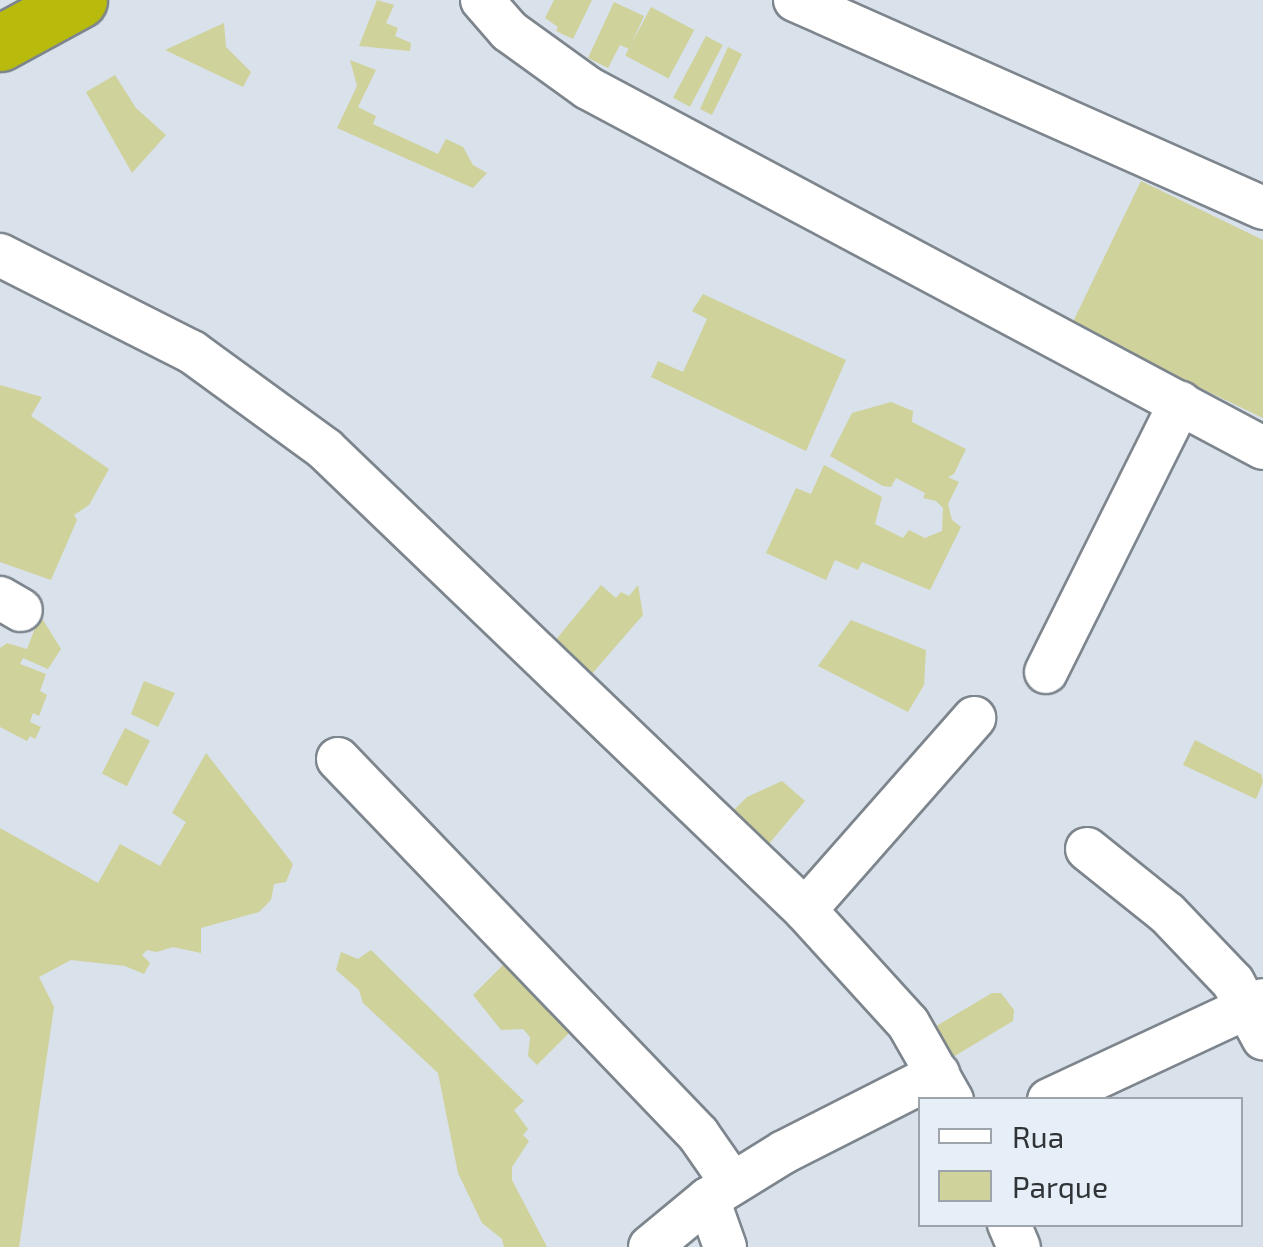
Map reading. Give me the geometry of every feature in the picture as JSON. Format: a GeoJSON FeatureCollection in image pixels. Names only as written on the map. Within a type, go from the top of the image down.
{"type":"FeatureCollection","features":[{"type":"Feature","properties":{"kind":"highway"},"geometry":{"type":"LineString","coordinates":[[0,43],[78,0]]}},
{"type":"Feature","properties":{"kind":"street"},"geometry":{"type":"LineString","coordinates":[[482,0],[509,31],[588,88],[1263,448]]}},
{"type":"Feature","properties":{"kind":"street"},"geometry":{"type":"LineString","coordinates":[[796,0],[1263,208]]}},
{"type":"Feature","properties":{"kind":"street"},"geometry":{"type":"LineString","coordinates":[[0,255],[192,352],[324,449],[805,910],[908,1023],[945,1087]]}},
{"type":"Feature","properties":{"kind":"street"},"geometry":{"type":"LineString","coordinates":[[1046,672],[1180,403]]}},
{"type":"Feature","properties":{"kind":"street"},"geometry":{"type":"LineString","coordinates":[[805,910],[974,718]]}},
{"type":"Feature","properties":{"kind":"street"},"geometry":{"type":"LineString","coordinates":[[338,760],[698,1134],[720,1191],[725,1247]]}},
{"type":"Feature","properties":{"kind":"street"},"geometry":{"type":"LineString","coordinates":[[1057,1097],[1258,1015],[1167,912],[1086,849]]}},
{"type":"Feature","properties":{"kind":"street"},"geometry":{"type":"LineString","coordinates":[[650,1247],[720,1191],[918,1099]]}},
{"type":"Feature","properties":{"kind":"green space"},"geometry":{"type":"Polygon","coordinates":[[[377,0],[394,5],[386,23],[398,28],[395,36],[411,43],[410,51],[359,46],[377,0]]]}},
{"type":"Feature","properties":{"kind":"green space"},"geometry":{"type":"Polygon","coordinates":[[[554,0],[592,0],[573,39],[556,31],[558,27],[545,18],[554,0]]]}},
{"type":"Feature","properties":{"kind":"green space"},"geometry":{"type":"Polygon","coordinates":[[[614,2],[644,16],[629,49],[620,45],[608,68],[588,58],[614,2]]]}},
{"type":"Feature","properties":{"kind":"green space"},"geometry":{"type":"Polygon","coordinates":[[[651,7],[694,30],[668,79],[625,56],[651,7]]]}},
{"type":"Feature","properties":{"kind":"green space"},"geometry":{"type":"Polygon","coordinates":[[[224,23],[226,47],[251,72],[243,87],[165,50],[224,23]]]}},
{"type":"Feature","properties":{"kind":"green space"},"geometry":{"type":"Polygon","coordinates":[[[706,36],[723,45],[690,107],[673,98],[706,36]]]}},
{"type":"Feature","properties":{"kind":"green space"},"geometry":{"type":"Polygon","coordinates":[[[728,47],[742,54],[712,115],[700,109],[728,47]]]}},
{"type":"Feature","properties":{"kind":"green space"},"geometry":{"type":"Polygon","coordinates":[[[350,60],[376,70],[358,107],[376,116],[373,124],[438,154],[446,139],[463,147],[473,165],[487,173],[473,188],[337,128],[357,86],[350,60]]]}},
{"type":"Feature","properties":{"kind":"green space"},"geometry":{"type":"Polygon","coordinates":[[[115,75],[136,108],[166,135],[132,173],[86,92],[115,75]]]}},
{"type":"Feature","properties":{"kind":"green space"},"geometry":{"type":"Polygon","coordinates":[[[1141,181],[1263,240],[1263,418],[1071,326],[1141,181]]]}},
{"type":"Feature","properties":{"kind":"green space"},"geometry":{"type":"Polygon","coordinates":[[[703,294],[846,360],[806,451],[651,377],[658,361],[683,372],[707,319],[692,311],[703,294]]]}},
{"type":"Feature","properties":{"kind":"green space"},"geometry":{"type":"Polygon","coordinates":[[[0,385],[42,397],[31,416],[109,469],[89,505],[74,515],[77,520],[51,580],[0,562],[0,385]]]}},
{"type":"Feature","properties":{"kind":"green space"},"geometry":{"type":"Polygon","coordinates":[[[891,402],[913,411],[912,422],[966,449],[954,474],[948,477],[959,482],[948,504],[952,520],[961,527],[930,590],[862,562],[858,570],[835,560],[826,580],[766,553],[796,488],[811,494],[824,465],[882,497],[875,524],[903,538],[909,530],[925,538],[942,531],[943,508],[936,501],[923,498],[925,493],[896,478],[891,487],[883,486],[830,456],[852,413],[891,402]]]}},
{"type":"Feature","properties":{"kind":"green space"},"geometry":{"type":"Polygon","coordinates":[[[601,585],[616,598],[621,592],[629,596],[638,585],[643,615],[590,676],[554,642],[601,585]]]}},
{"type":"Feature","properties":{"kind":"green space"},"geometry":{"type":"Polygon","coordinates":[[[40,615],[61,649],[48,669],[23,658],[20,664],[46,674],[40,691],[47,695],[39,716],[33,713],[30,722],[41,727],[35,739],[30,736],[27,741],[0,727],[0,648],[7,643],[27,649],[40,615]]]}},
{"type":"Feature","properties":{"kind":"green space"},"geometry":{"type":"Polygon","coordinates":[[[851,620],[926,650],[924,685],[908,712],[818,666],[851,620]]]}},
{"type":"Feature","properties":{"kind":"green space"},"geometry":{"type":"Polygon","coordinates":[[[144,681],[175,693],[158,727],[131,714],[144,681]]]}},
{"type":"Feature","properties":{"kind":"green space"},"geometry":{"type":"Polygon","coordinates":[[[125,728],[150,741],[127,786],[102,773],[125,728]]]}},
{"type":"Feature","properties":{"kind":"green space"},"geometry":{"type":"Polygon","coordinates":[[[1195,740],[1261,774],[1263,782],[1256,799],[1183,765],[1195,740]]]}},
{"type":"Feature","properties":{"kind":"green space"},"geometry":{"type":"Polygon","coordinates":[[[206,753],[293,864],[286,882],[274,884],[271,900],[259,912],[201,928],[201,953],[173,947],[157,952],[147,950],[142,955],[150,963],[144,974],[125,966],[71,960],[39,977],[54,1007],[19,1247],[0,1247],[0,828],[98,883],[120,844],[160,866],[186,822],[172,813],[206,753]]]}},
{"type":"Feature","properties":{"kind":"green space"},"geometry":{"type":"Polygon","coordinates":[[[782,781],[805,801],[762,852],[727,817],[747,797],[782,781]]]}},
{"type":"Feature","properties":{"kind":"green space"},"geometry":{"type":"Polygon","coordinates":[[[371,950],[524,1101],[514,1110],[528,1129],[523,1135],[529,1141],[512,1167],[512,1180],[547,1247],[504,1247],[502,1239],[482,1223],[458,1173],[438,1073],[363,1003],[359,990],[336,970],[341,952],[358,959],[371,950]]]}},
{"type":"Feature","properties":{"kind":"green space"},"geometry":{"type":"Polygon","coordinates":[[[509,959],[574,1028],[537,1065],[528,1056],[530,1037],[523,1029],[501,1030],[473,995],[509,959]]]}},
{"type":"Feature","properties":{"kind":"green space"},"geometry":{"type":"Polygon","coordinates":[[[992,993],[1001,993],[1014,1010],[1013,1021],[953,1057],[933,1028],[992,993]]]}}]}
